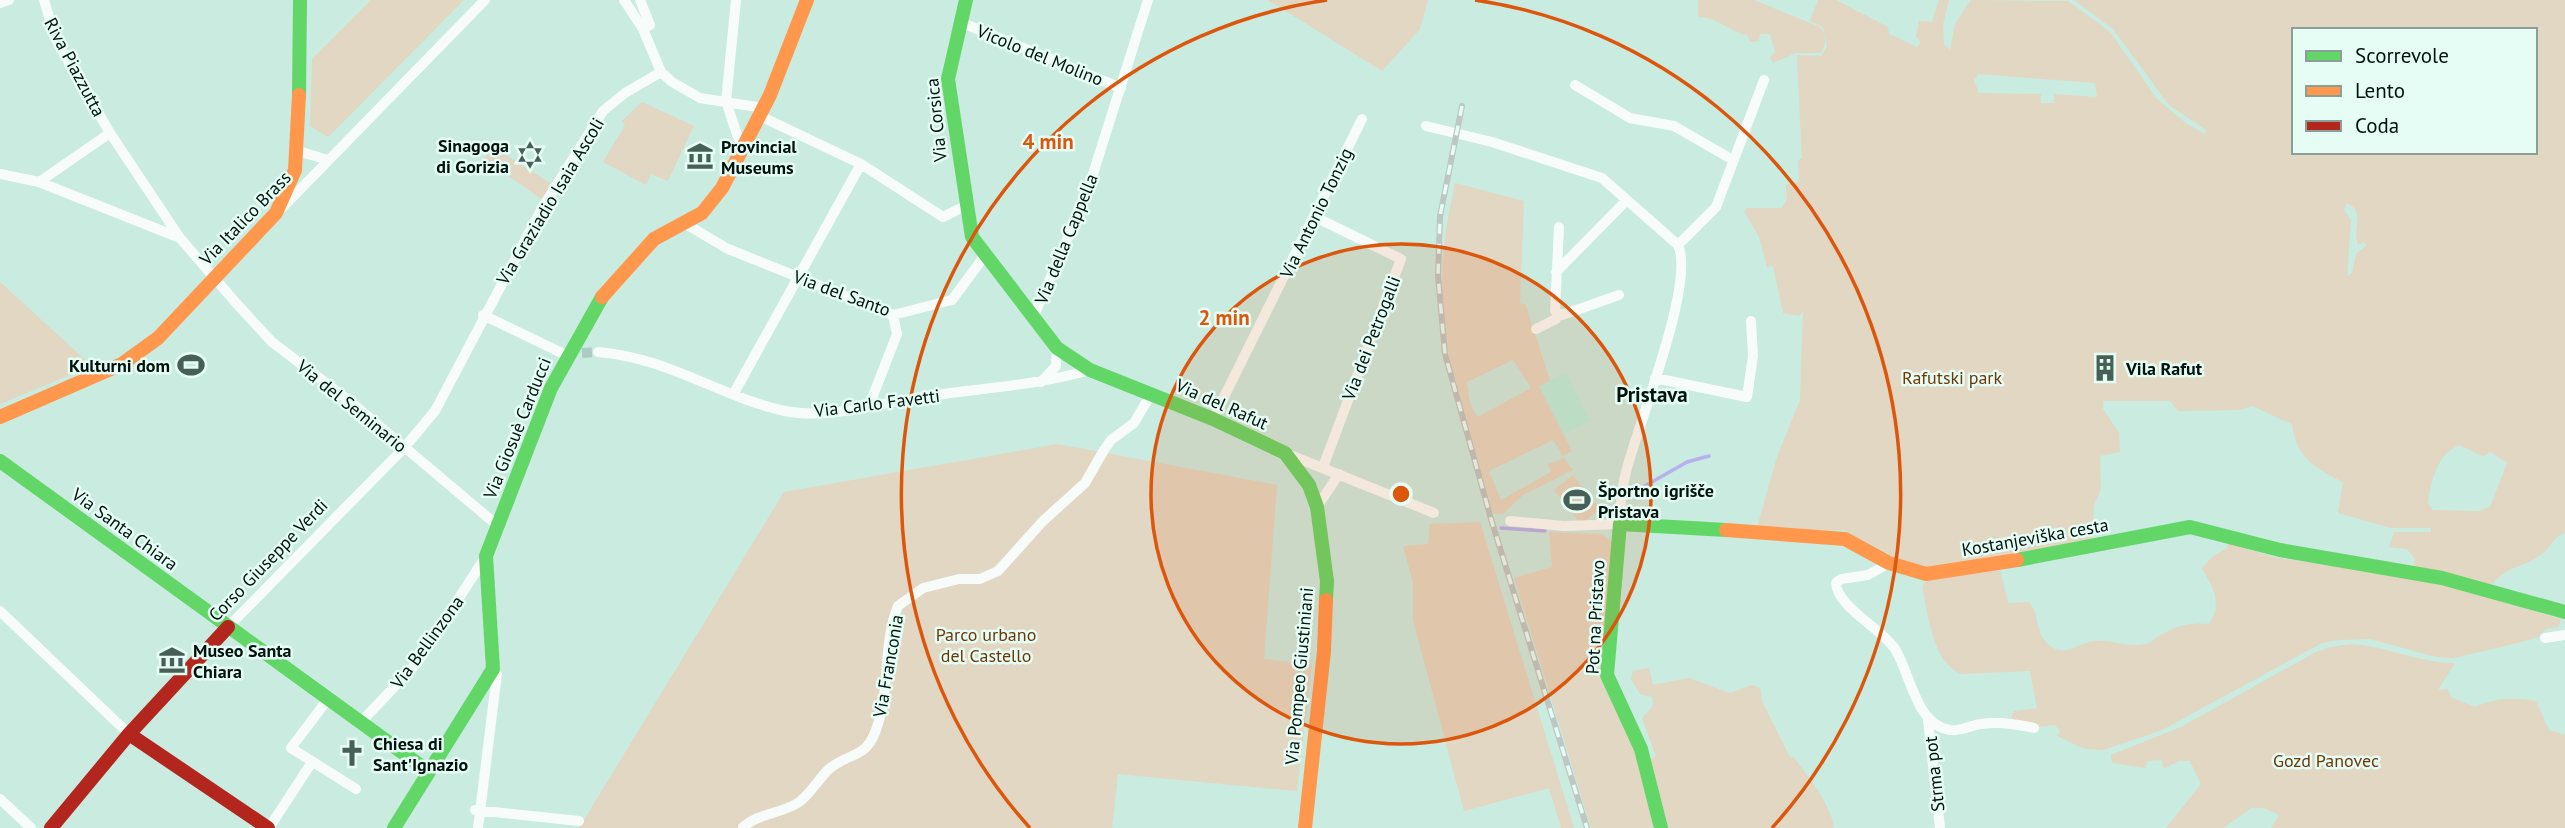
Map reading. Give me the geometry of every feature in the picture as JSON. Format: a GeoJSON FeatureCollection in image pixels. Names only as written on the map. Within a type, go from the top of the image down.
{"type":"FeatureCollection","features":[{"type":"Feature","properties":{"kind":"main road"},"geometry":{"type":"LineString","coordinates":[[276,213],[295,170],[298,151],[300,0]]}},
{"type":"Feature","properties":{"kind":"main road","name":"Via Giosuè Carducci"},"geometry":{"type":"LineString","coordinates":[[486,556],[551,388],[574,353],[606,289],[636,254],[654,239],[702,213],[722,188],[762,112],[807,0]]}},
{"type":"Feature","properties":{"kind":"main road","name":"Via Corsica"},"geometry":{"type":"LineString","coordinates":[[966,0],[948,79],[965,206],[972,237]]}},
{"type":"Feature","properties":{"kind":"main road","name":"Via Italico Brass"},"geometry":{"type":"LineString","coordinates":[[0,416],[122,364],[158,338],[276,213]]}},
{"type":"Feature","properties":{"kind":"main road","name":"Via del Rafut"},"geometry":{"type":"LineString","coordinates":[[972,237],[1057,348],[1090,370],[1213,419],[1285,453]]}},
{"type":"Feature","properties":{"kind":"main road","name":"Via Pompeo Giustiniani"},"geometry":{"type":"LineString","coordinates":[[1285,453],[1309,485],[1317,507],[1327,581],[1325,637],[1305,828]]}},
{"type":"Feature","properties":{"kind":"main road","name":"Via Santa Chiara"},"geometry":{"type":"LineString","coordinates":[[0,461],[432,773]]}},
{"type":"Feature","properties":{"kind":"main road","name":"Kostanjeviška cesta"},"geometry":{"type":"LineString","coordinates":[[1620,524],[1821,535],[1844,539],[1889,563],[1926,574],[2078,550],[2190,527],[2280,550],[2442,578],[2565,612]]}},
{"type":"Feature","properties":{"kind":"main road","name":"Pot na Pristavo"},"geometry":{"type":"LineString","coordinates":[[1620,524],[1607,675],[1612,694],[1639,745],[1661,828]]}},
{"type":"Feature","properties":{"kind":"main road"},"geometry":{"type":"LineString","coordinates":[[394,828],[432,773],[493,669],[486,556]]}},
{"type":"Feature","properties":{"kind":"main road","name":"Corso Giuseppe Verdi"},"geometry":{"type":"LineString","coordinates":[[51,828],[130,734],[228,627]]}},
{"type":"Feature","properties":{"kind":"main road"},"geometry":{"type":"LineString","coordinates":[[130,734],[269,828]]}},
{"type":"Feature","properties":{"kind":"street"},"geometry":{"type":"LineString","coordinates":[[0,3],[9,0]]}},
{"type":"Feature","properties":{"kind":"street","name":"Riva Piazzutta"},"geometry":{"type":"LineString","coordinates":[[44,0],[55,38],[110,133],[180,238]]}},
{"type":"Feature","properties":{"kind":"street","name":"Via Italico Brass"},"geometry":{"type":"LineString","coordinates":[[276,213],[485,0]]}},
{"type":"Feature","properties":{"kind":"street"},"geometry":{"type":"LineString","coordinates":[[624,0],[643,29],[661,72],[672,82],[700,98],[726,101],[762,112],[860,164],[943,217],[965,206]]}},
{"type":"Feature","properties":{"kind":"street"},"geometry":{"type":"LineString","coordinates":[[639,0],[650,25],[643,29]]}},
{"type":"Feature","properties":{"kind":"street"},"geometry":{"type":"LineString","coordinates":[[736,0],[726,101],[742,150]]}},
{"type":"Feature","properties":{"kind":"street","name":"Via della Cappella"},"geometry":{"type":"LineString","coordinates":[[1033,318],[1086,196],[1148,0]]}},
{"type":"Feature","properties":{"kind":"street","name":"Vicolo del Molino"},"geometry":{"type":"LineString","coordinates":[[960,22],[1121,88]]}},
{"type":"Feature","properties":{"kind":"street","name":"Via Graziadio Isaia Ascoli"},"geometry":{"type":"LineString","coordinates":[[404,448],[435,411],[483,315],[546,202],[603,111],[661,72]]}},
{"type":"Feature","properties":{"kind":"street"},"geometry":{"type":"LineString","coordinates":[[1678,245],[1716,207],[1765,80]]}},
{"type":"Feature","properties":{"kind":"street"},"geometry":{"type":"LineString","coordinates":[[1575,85],[1630,118],[1674,126],[1733,160]]}},
{"type":"Feature","properties":{"kind":"street","name":"Via Antonio Tonzig"},"geometry":{"type":"LineString","coordinates":[[1213,419],[1362,119]]}},
{"type":"Feature","properties":{"kind":"street"},"geometry":{"type":"LineString","coordinates":[[1426,127],[1471,137],[1602,178],[1678,245],[1682,255],[1679,288],[1625,474],[1620,524]]}},
{"type":"Feature","properties":{"kind":"street"},"geometry":{"type":"LineString","coordinates":[[39,182],[110,133]]}},
{"type":"Feature","properties":{"kind":"street"},"geometry":{"type":"LineString","coordinates":[[298,151],[328,160]]}},
{"type":"Feature","properties":{"kind":"street"},"geometry":{"type":"LineString","coordinates":[[734,393],[800,278],[860,164]]}},
{"type":"Feature","properties":{"kind":"street"},"geometry":{"type":"LineString","coordinates":[[0,174],[39,182],[180,238]]}},
{"type":"Feature","properties":{"kind":"street"},"geometry":{"type":"LineString","coordinates":[[1556,272],[1626,201]]}},
{"type":"Feature","properties":{"kind":"street","name":"Via dei Petrogalli"},"geometry":{"type":"LineString","coordinates":[[1315,217],[1401,259],[1323,467]]}},
{"type":"Feature","properties":{"kind":"street","name":"Via del Santo"},"geometry":{"type":"LineString","coordinates":[[684,223],[728,249],[893,315],[952,300],[986,254]]}},
{"type":"Feature","properties":{"kind":"street"},"geometry":{"type":"LineString","coordinates":[[1559,227],[1555,311],[1562,315],[1572,313],[1619,295]]}},
{"type":"Feature","properties":{"kind":"street","name":"Via del Seminario"},"geometry":{"type":"LineString","coordinates":[[180,238],[272,342],[498,526]]}},
{"type":"Feature","properties":{"kind":"street"},"geometry":{"type":"LineString","coordinates":[[1536,329],[1556,319],[1558,313]]}},
{"type":"Feature","properties":{"kind":"street"},"geometry":{"type":"LineString","coordinates":[[483,315],[574,353]]}},
{"type":"Feature","properties":{"kind":"street"},"geometry":{"type":"LineString","coordinates":[[869,406],[897,334],[893,315]]}},
{"type":"Feature","properties":{"kind":"street"},"geometry":{"type":"LineString","coordinates":[[1655,378],[1747,397],[1753,356],[1751,321]]}},
{"type":"Feature","properties":{"kind":"street"},"geometry":{"type":"LineString","coordinates":[[1039,384],[1056,366],[1057,348]]}},
{"type":"Feature","properties":{"kind":"street","name":"Via Carlo Favetti"},"geometry":{"type":"LineString","coordinates":[[598,352],[659,363],[786,411],[828,413],[1039,384],[1090,370]]}},
{"type":"Feature","properties":{"kind":"street","name":"Via Franconia"},"geometry":{"type":"LineString","coordinates":[[743,827],[754,817],[776,814],[800,803],[832,767],[859,755],[867,747],[880,721],[898,606],[923,588],[959,579],[979,579],[998,571],[1043,520],[1085,483],[1104,450],[1134,424],[1151,394]]}},
{"type":"Feature","properties":{"kind":"street","name":"Corso Giuseppe Verdi"},"geometry":{"type":"LineString","coordinates":[[228,627],[404,448]]}},
{"type":"Feature","properties":{"kind":"street","name":"Via del Rafut"},"geometry":{"type":"LineString","coordinates":[[1285,453],[1434,513]]}},
{"type":"Feature","properties":{"kind":"street"},"geometry":{"type":"LineString","coordinates":[[1317,507],[1339,474]]}},
{"type":"Feature","properties":{"kind":"street","name":"Kostanjeviška cesta"},"geometry":{"type":"LineString","coordinates":[[1510,521],[1564,526],[1620,524]]}},
{"type":"Feature","properties":{"kind":"street","name":"Via Bellinzona"},"geometry":{"type":"LineString","coordinates":[[361,722],[417,663],[486,556]]}},
{"type":"Feature","properties":{"kind":"street","name":"Strma pot"},"geometry":{"type":"LineString","coordinates":[[1889,563],[1868,575],[1841,579],[1836,583],[1837,592],[1843,602],[1874,625],[1895,649],[1928,720],[1940,828]]}},
{"type":"Feature","properties":{"kind":"street"},"geometry":{"type":"LineString","coordinates":[[0,611],[130,734]]}},
{"type":"Feature","properties":{"kind":"street"},"geometry":{"type":"LineString","coordinates":[[2545,638],[2565,635]]}},
{"type":"Feature","properties":{"kind":"street"},"geometry":{"type":"LineString","coordinates":[[478,828],[477,810],[497,674],[493,669]]}},
{"type":"Feature","properties":{"kind":"street"},"geometry":{"type":"LineString","coordinates":[[328,699],[291,748],[356,789]]}},
{"type":"Feature","properties":{"kind":"street","name":"Strma pot"},"geometry":{"type":"LineString","coordinates":[[1928,720],[1950,731],[1989,723],[2034,728]]}},
{"type":"Feature","properties":{"kind":"street"},"geometry":{"type":"LineString","coordinates":[[269,828],[312,762]]}},
{"type":"Feature","properties":{"kind":"street"},"geometry":{"type":"LineString","coordinates":[[0,799],[32,828]]}},
{"type":"Feature","properties":{"kind":"street"},"geometry":{"type":"LineString","coordinates":[[477,810],[579,821]]}},
{"type":"Feature","properties":{"kind":"shaded area"},"geometry":{"type":"Polygon","coordinates":[[[1566,373],[1590,421],[1561,435],[1539,385],[1566,373]]]}},
{"type":"Feature","properties":{"kind":"green space"},"geometry":{"type":"Polygon","coordinates":[[[371,0],[464,0],[328,137],[310,126],[312,59],[371,0]]]}},
{"type":"Feature","properties":{"kind":"green space"},"geometry":{"type":"Polygon","coordinates":[[[1268,0],[1428,0],[1420,29],[1382,71],[1268,0]]]}},
{"type":"Feature","properties":{"kind":"green space"},"geometry":{"type":"Polygon","coordinates":[[[1698,0],[1754,0],[1820,27],[1824,32],[1825,44],[1821,53],[1796,53],[1773,63],[1770,58],[1775,52],[1770,34],[1760,34],[1759,41],[1751,42],[1747,35],[1711,19],[1698,17],[1698,0]]]}},
{"type":"Feature","properties":{"kind":"green space","name":"Rafutski park"},"geometry":{"type":"Polygon","coordinates":[[[1818,0],[1836,0],[1888,27],[1889,34],[1917,47],[1921,42],[1916,37],[1919,21],[1932,22],[1939,0],[1949,0],[1943,25],[1944,44],[1950,50],[1955,24],[1971,0],[2068,1],[2110,32],[2157,99],[2187,124],[2205,134],[2206,130],[2169,105],[2113,29],[2074,0],[2565,0],[2565,533],[2542,554],[2503,574],[2490,587],[2413,568],[2415,559],[2407,549],[2389,547],[2394,532],[2431,532],[2431,528],[2391,528],[2338,513],[2343,482],[2309,461],[2298,445],[2292,424],[2252,406],[2239,410],[2178,411],[2170,401],[2103,401],[2103,409],[2119,433],[2120,452],[2100,456],[2101,489],[2094,505],[2092,543],[1926,574],[1844,530],[1756,531],[1777,457],[1800,400],[1803,311],[1799,316],[1783,313],[1773,266],[1767,267],[1759,237],[1744,211],[1747,208],[1782,208],[1787,199],[1786,185],[1799,182],[1798,161],[1802,158],[1797,59],[1798,55],[1821,56],[1827,47],[1823,27],[1810,21],[1818,0]],[[1978,74],[1974,80],[1979,93],[2041,94],[2041,103],[2054,103],[2054,94],[2097,97],[2095,83],[1978,74]],[[2347,203],[2344,210],[2351,220],[2347,276],[2352,273],[2356,254],[2367,245],[2363,242],[2358,245],[2356,211],[2347,203]],[[2459,445],[2445,455],[2436,469],[2428,503],[2433,510],[2478,511],[2490,507],[2507,463],[2491,452],[2483,456],[2459,445]]]}},
{"type":"Feature","properties":{"kind":"green space"},"geometry":{"type":"Polygon","coordinates":[[[642,102],[694,126],[668,181],[651,174],[646,185],[603,162],[625,125],[622,121],[642,102]]]}},
{"type":"Feature","properties":{"kind":"green space"},"geometry":{"type":"Polygon","coordinates":[[[493,147],[555,186],[546,202],[484,159],[493,147]]]}},
{"type":"Feature","properties":{"kind":"green space"},"geometry":{"type":"Polygon","coordinates":[[[1455,183],[1524,201],[1520,303],[1526,305],[1550,381],[1539,386],[1572,451],[1563,456],[1553,440],[1489,471],[1501,500],[1551,472],[1548,464],[1564,458],[1573,470],[1523,495],[1503,514],[1493,514],[1454,383],[1448,349],[1442,281],[1445,239],[1455,183]],[[1513,360],[1467,382],[1470,403],[1477,417],[1531,388],[1513,360]]]}},
{"type":"Feature","properties":{"kind":"green space"},"geometry":{"type":"Polygon","coordinates":[[[0,282],[92,366],[0,404],[0,282]]]}},
{"type":"Feature","properties":{"kind":"green space","name":"Parco urbano del Castello"},"geometry":{"type":"Polygon","coordinates":[[[1058,444],[1277,485],[1264,659],[1312,664],[1297,791],[1118,774],[1112,828],[579,828],[784,492],[1058,444]]]}},
{"type":"Feature","properties":{"kind":"green space","name":"Športno igrišče Pristava"},"geometry":{"type":"Polygon","coordinates":[[[1573,475],[1600,509],[1581,524],[1554,490],[1573,475]]]}},
{"type":"Feature","properties":{"kind":"green space"},"geometry":{"type":"Polygon","coordinates":[[[1480,522],[1574,828],[1561,828],[1549,788],[1464,811],[1413,620],[1413,583],[1403,546],[1428,544],[1430,524],[1480,522]]]}},
{"type":"Feature","properties":{"kind":"green space"},"geometry":{"type":"Polygon","coordinates":[[[1549,532],[1602,534],[1612,542],[1602,663],[1646,782],[1653,828],[1591,828],[1514,578],[1552,567],[1549,532]]]}},
{"type":"Feature","properties":{"kind":"green space"},"geometry":{"type":"Polygon","coordinates":[[[2229,543],[2273,557],[2436,582],[2561,619],[2559,627],[2546,629],[2538,637],[2454,658],[2436,657],[2370,639],[2322,643],[2162,730],[2103,750],[2085,749],[2057,736],[2060,731],[2055,725],[2035,727],[2010,721],[2014,711],[2037,708],[2030,671],[1961,674],[1951,668],[1937,648],[1929,623],[1922,586],[1928,580],[2000,570],[2008,603],[2029,602],[2035,612],[2041,635],[2054,648],[2069,650],[2096,641],[2141,645],[2179,627],[2209,624],[2216,602],[2213,589],[2202,568],[2213,556],[2226,549],[2229,543]]]}},
{"type":"Feature","properties":{"kind":"green space","name":"Gozd Panovec"},"geometry":{"type":"Polygon","coordinates":[[[2351,644],[2455,663],[2438,690],[2448,689],[2451,697],[2475,707],[2504,699],[2536,701],[2549,730],[2565,735],[2565,828],[2271,828],[2279,815],[2264,808],[2251,808],[2224,828],[2166,828],[2201,784],[2190,761],[2179,761],[2163,769],[2162,760],[2147,761],[2146,768],[2112,763],[2111,755],[2181,727],[2316,652],[2351,644]]]}},
{"type":"Feature","properties":{"kind":"green space"},"geometry":{"type":"Polygon","coordinates":[[[1649,668],[1653,685],[1689,678],[1730,693],[1752,685],[1760,688],[1762,701],[1790,757],[1794,757],[1818,791],[1832,818],[1834,828],[1667,828],[1650,760],[1656,756],[1642,718],[1653,706],[1652,697],[1640,694],[1631,679],[1633,671],[1649,668]]]}},
{"type":"Feature","properties":{"kind":"waterway"},"geometry":{"type":"LineString","coordinates":[[1636,491],[1687,462],[1709,456]]}},
{"type":"Feature","properties":{"kind":"waterway"},"geometry":{"type":"LineString","coordinates":[[1501,528],[1545,531]]}},
{"type":"Feature","properties":{"kind":"tunnel"},"geometry":{"type":"LineString","coordinates":[[582,353],[598,352]]}},
{"type":"Feature","properties":{"kind":"railway"},"geometry":{"type":"LineString","coordinates":[[1462,106],[1440,216],[1438,276],[1445,354],[1491,519],[1587,828]]}},
{"type":"Feature","properties":{"kind":"traffic: fast"},"geometry":{"type":"LineString","coordinates":[[299,95],[300,0]]}},
{"type":"Feature","properties":{"kind":"traffic: fast"},"geometry":{"type":"LineString","coordinates":[[966,0],[948,79],[972,237],[1057,348],[1090,370],[1213,419],[1285,453],[1309,485],[1317,507],[1327,581],[1326,600]]}},
{"type":"Feature","properties":{"kind":"traffic: fast"},"geometry":{"type":"LineString","coordinates":[[394,828],[493,669],[486,556],[551,388],[602,297]]}},
{"type":"Feature","properties":{"kind":"traffic: fast"},"geometry":{"type":"LineString","coordinates":[[0,461],[428,771]]}},
{"type":"Feature","properties":{"kind":"traffic: fast"},"geometry":{"type":"LineString","coordinates":[[1661,828],[1641,749],[1607,675],[1620,524],[1726,530]]}},
{"type":"Feature","properties":{"kind":"traffic: fast"},"geometry":{"type":"LineString","coordinates":[[2017,560],[2190,527],[2280,550],[2442,578],[2565,612]]}},
{"type":"Feature","properties":{"kind":"traffic: slow"},"geometry":{"type":"LineString","coordinates":[[602,297],[654,239],[702,213],[722,188],[770,95],[807,0]]}},
{"type":"Feature","properties":{"kind":"traffic: slow"},"geometry":{"type":"LineString","coordinates":[[0,417],[122,364],[158,338],[276,213],[295,170],[299,95]]}},
{"type":"Feature","properties":{"kind":"traffic: slow"},"geometry":{"type":"LineString","coordinates":[[1726,530],[1845,539],[1889,563],[1926,574],[2017,560]]}},
{"type":"Feature","properties":{"kind":"traffic: slow"},"geometry":{"type":"LineString","coordinates":[[1305,828],[1324,651],[1326,600]]}},
{"type":"Feature","properties":{"kind":"traffic: jam"},"geometry":{"type":"LineString","coordinates":[[51,828],[129,734],[228,627]]}},
{"type":"Feature","properties":{"kind":"traffic: jam"},"geometry":{"type":"LineString","coordinates":[[129,734],[268,828]]}},
{"type":"Feature","properties":{"kind":"place","name":"Sinagoga di Gorizia"},"geometry":{"type":"Point","coordinates":[530,155]}},
{"type":"Feature","properties":{"kind":"place","name":"Provincial Museums"},"geometry":{"type":"Point","coordinates":[700,156]}},
{"type":"Feature","properties":{"kind":"place","name":"Kulturni dom"},"geometry":{"type":"Point","coordinates":[191,365]}},
{"type":"Feature","properties":{"kind":"place","name":"Vila Rafut"},"geometry":{"type":"Point","coordinates":[2105,368]}},
{"type":"Feature","properties":{"kind":"place","name":"Športno igrišče Pristava"},"geometry":{"type":"Point","coordinates":[1577,500]}},
{"type":"Feature","properties":{"kind":"place","name":"Museo Santa Chiara"},"geometry":{"type":"Point","coordinates":[172,660]}},
{"type":"Feature","properties":{"kind":"place","name":"Chiesa di Sant'Ignazio"},"geometry":{"type":"Point","coordinates":[352,753]}},
{"type":"Feature","properties":{"kind":"district","name":"Pristava"},"geometry":{"type":"Point","coordinates":[1652,394]}}]}
